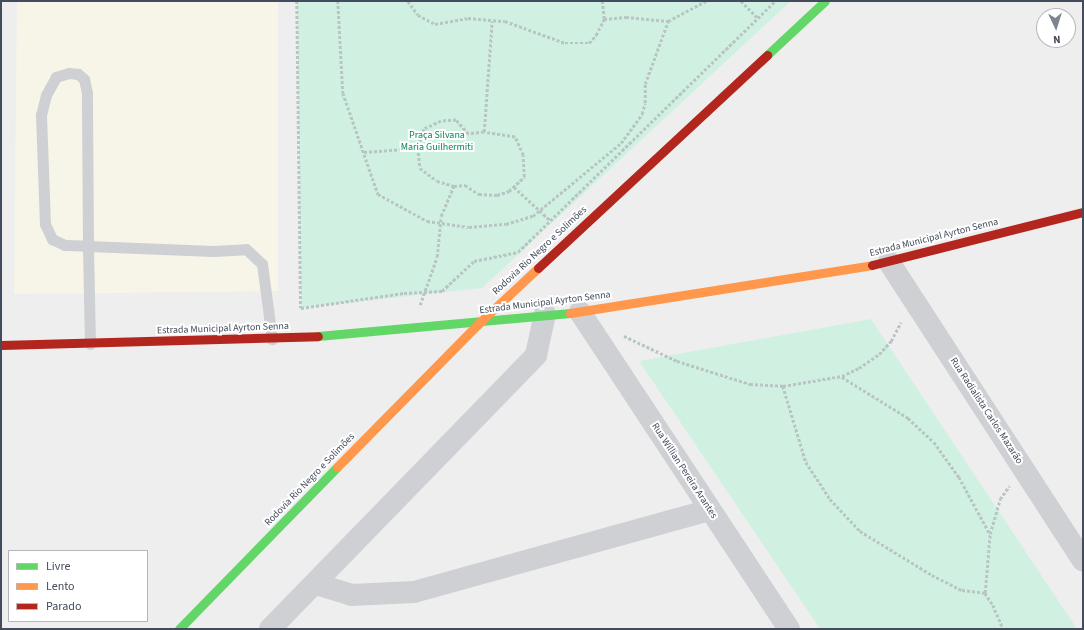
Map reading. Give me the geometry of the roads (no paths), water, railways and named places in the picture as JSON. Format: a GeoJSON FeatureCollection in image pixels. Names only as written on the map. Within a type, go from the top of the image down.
{"type":"FeatureCollection","features":[{"type":"Feature","properties":{"kind":"main road","name":"Rodovia Rio Negro e Solimões"},"geometry":{"type":"LineString","coordinates":[[179,629],[480,322],[825,1]]}},
{"type":"Feature","properties":{"kind":"main road","name":"Estrada Municipal Ayrton Senna"},"geometry":{"type":"LineString","coordinates":[[1,345],[272,339],[415,329],[545,314],[580,312],[889,262],[1083,212]]}},
{"type":"Feature","properties":{"kind":"street","name":"Rua Radialista Carlos Mazarão"},"geometry":{"type":"LineString","coordinates":[[889,262],[1083,561]]}},
{"type":"Feature","properties":{"kind":"street","name":"Rua Willian Pereira Arantes"},"geometry":{"type":"LineString","coordinates":[[580,312],[709,510],[789,629]]}},
{"type":"Feature","properties":{"kind":"street"},"geometry":{"type":"LineString","coordinates":[[270,629],[316,584],[536,355],[545,314]]}},
{"type":"Feature","properties":{"kind":"street"},"geometry":{"type":"LineString","coordinates":[[316,584],[351,594],[414,592],[709,510]]}},
{"type":"Feature","properties":{"kind":"lane"},"geometry":{"type":"LineString","coordinates":[[90,344],[88,246],[87,93],[84,79],[78,74],[69,73],[56,77],[46,95],[41,115],[45,224],[52,239],[65,245],[88,246],[246,249],[262,264],[272,339]]}},
{"type":"Feature","properties":{"kind":"park label","name":"Praça Silvana Maria Guilhermiti"},"geometry":{"type":"Point","coordinates":[437,140]}}]}
